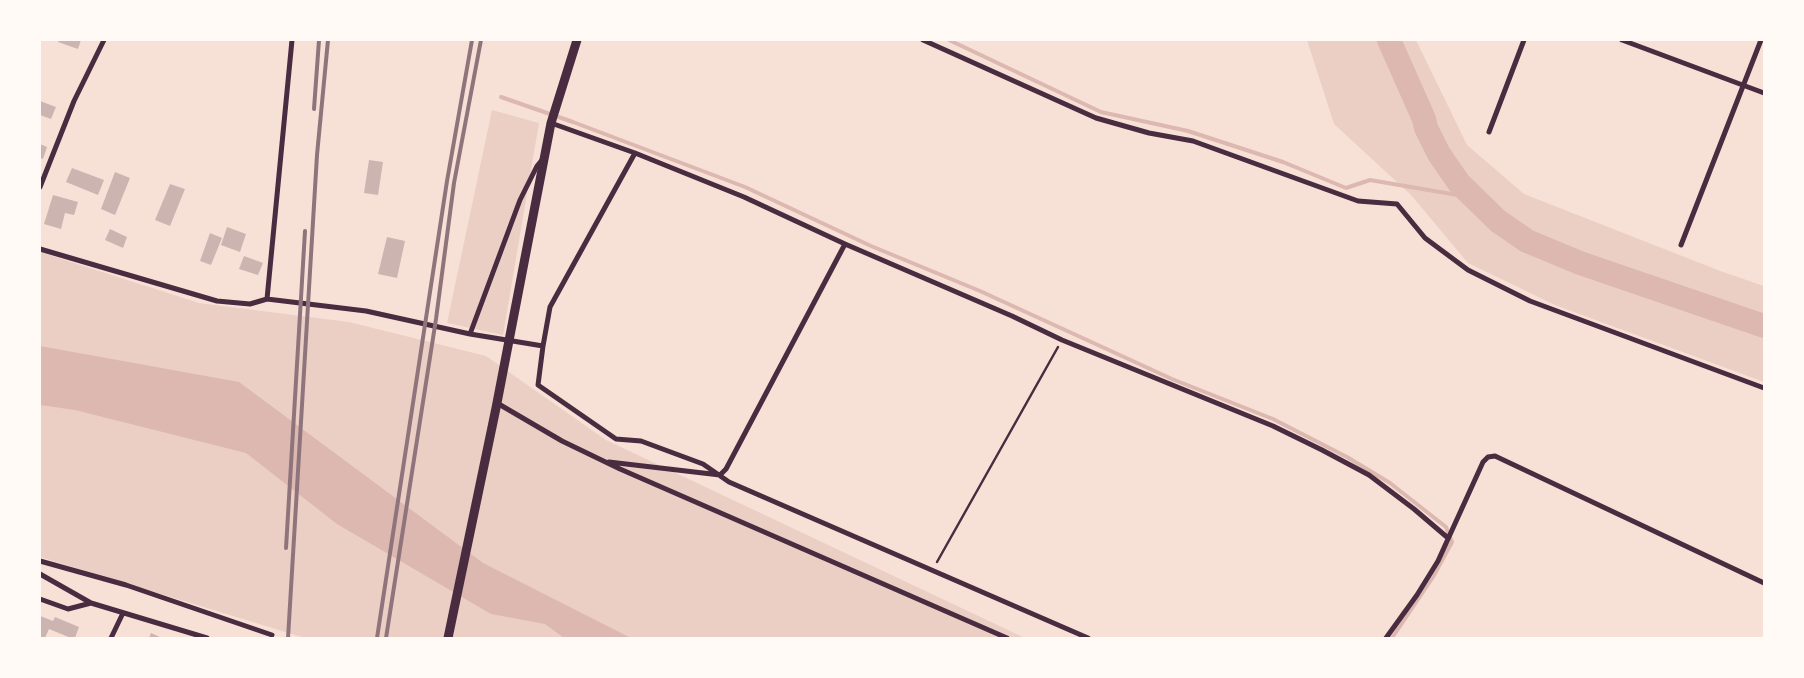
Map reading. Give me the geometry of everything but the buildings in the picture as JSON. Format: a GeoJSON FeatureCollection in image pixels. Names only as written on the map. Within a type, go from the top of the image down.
{"type":"FeatureCollection","features":[{"type":"Feature","properties":{"kind":"street"},"geometry":{"type":"LineString","coordinates":[[40,187],[74,101],[104,40]]}},
{"type":"Feature","properties":{"kind":"street"},"geometry":{"type":"LineString","coordinates":[[268,299],[291,40]]}},
{"type":"Feature","properties":{"kind":"street"},"geometry":{"type":"LineString","coordinates":[[448,638],[497,406],[551,123],[577,40]]}},
{"type":"Feature","properties":{"kind":"street"},"geometry":{"type":"LineString","coordinates":[[922,40],[1096,118],[1149,133],[1193,141],[1358,201],[1397,204],[1425,238],[1468,270],[1530,301],[1764,388]]}},
{"type":"Feature","properties":{"kind":"street"},"geometry":{"type":"LineString","coordinates":[[1490,132],[1524,40]]}},
{"type":"Feature","properties":{"kind":"street"},"geometry":{"type":"LineString","coordinates":[[1622,40],[1764,93]]}},
{"type":"Feature","properties":{"kind":"street"},"geometry":{"type":"LineString","coordinates":[[1681,245],[1761,40]]}},
{"type":"Feature","properties":{"kind":"street"},"geometry":{"type":"LineString","coordinates":[[551,123],[744,197],[1062,340],[1273,426],[1369,475],[1388,488],[1448,538]]}},
{"type":"Feature","properties":{"kind":"street"},"geometry":{"type":"LineString","coordinates":[[635,154],[550,307],[538,385],[616,439],[641,441],[703,464],[736,485],[1088,638]]}},
{"type":"Feature","properties":{"kind":"street"},"geometry":{"type":"LineString","coordinates":[[470,334],[520,200],[537,166],[544,157]]}},
{"type":"Feature","properties":{"kind":"street"},"geometry":{"type":"LineString","coordinates":[[720,475],[726,469],[845,244]]}},
{"type":"Feature","properties":{"kind":"street"},"geometry":{"type":"LineString","coordinates":[[40,249],[218,301],[250,304],[268,299],[366,311],[470,334],[543,346]]}},
{"type":"Feature","properties":{"kind":"street"},"geometry":{"type":"LineString","coordinates":[[497,406],[606,462],[1007,638]]}},
{"type":"Feature","properties":{"kind":"street"},"geometry":{"type":"LineString","coordinates":[[1386,638],[1417,595],[1438,561],[1483,462],[1488,457],[1495,456],[1764,583]]}},
{"type":"Feature","properties":{"kind":"street"},"geometry":{"type":"LineString","coordinates":[[606,462],[720,475]]}},
{"type":"Feature","properties":{"kind":"street"},"geometry":{"type":"LineString","coordinates":[[40,561],[126,585],[272,635]]}},
{"type":"Feature","properties":{"kind":"street"},"geometry":{"type":"LineString","coordinates":[[40,574],[91,604],[207,638]]}},
{"type":"Feature","properties":{"kind":"street"},"geometry":{"type":"LineString","coordinates":[[40,599],[68,609],[91,604]]}},
{"type":"Feature","properties":{"kind":"street"},"geometry":{"type":"LineString","coordinates":[[111,638],[123,613]]}},
{"type":"Feature","properties":{"kind":"path"},"geometry":{"type":"LineString","coordinates":[[932,570],[1062,340]]}},
{"type":"Feature","properties":{"kind":"shaded area"},"geometry":{"type":"Polygon","coordinates":[[[1307,40],[1416,40],[1467,145],[1524,194],[1723,272],[1764,286],[1764,382],[1555,305],[1468,263],[1411,195],[1334,124],[1307,40]]]}},
{"type":"Feature","properties":{"kind":"shaded area"},"geometry":{"type":"Polygon","coordinates":[[[492,110],[539,123],[503,335],[447,323],[492,110]]]}},
{"type":"Feature","properties":{"kind":"shaded area"},"geometry":{"type":"Polygon","coordinates":[[[40,252],[199,303],[349,322],[486,356],[606,440],[1025,638],[305,638],[40,557],[40,252]]]}},
{"type":"Feature","properties":{"kind":"shaded area"},"geometry":{"type":"Polygon","coordinates":[[[40,346],[239,382],[483,563],[631,638],[564,638],[545,624],[491,614],[337,524],[246,453],[75,410],[40,405],[40,346]]]}},
{"type":"Feature","properties":{"kind":"waterway"},"geometry":{"type":"LineString","coordinates":[[949,40],[1101,112],[1188,131],[1283,162],[1346,188],[1370,180],[1475,198]]}},
{"type":"Feature","properties":{"kind":"waterway"},"geometry":{"type":"LineString","coordinates":[[1389,40],[1439,154],[1459,183],[1498,221],[1527,241],[1580,263],[1764,326]]}},
{"type":"Feature","properties":{"kind":"waterway"},"geometry":{"type":"LineString","coordinates":[[501,97],[745,187],[871,246],[980,291],[1172,379],[1273,419],[1347,457],[1390,483],[1446,527],[1452,542],[1433,577],[1392,638]]}},
{"type":"Feature","properties":{"kind":"railway"},"geometry":{"type":"LineString","coordinates":[[314,109],[319,40]]}},
{"type":"Feature","properties":{"kind":"railway"},"geometry":{"type":"LineString","coordinates":[[288,638],[317,155],[328,40]]}},
{"type":"Feature","properties":{"kind":"railway"},"geometry":{"type":"LineString","coordinates":[[377,638],[447,181],[472,40]]}},
{"type":"Feature","properties":{"kind":"railway"},"geometry":{"type":"LineString","coordinates":[[386,638],[436,319],[454,183],[481,40]]}},
{"type":"Feature","properties":{"kind":"railway"},"geometry":{"type":"LineString","coordinates":[[286,548],[305,231]]}}]}
